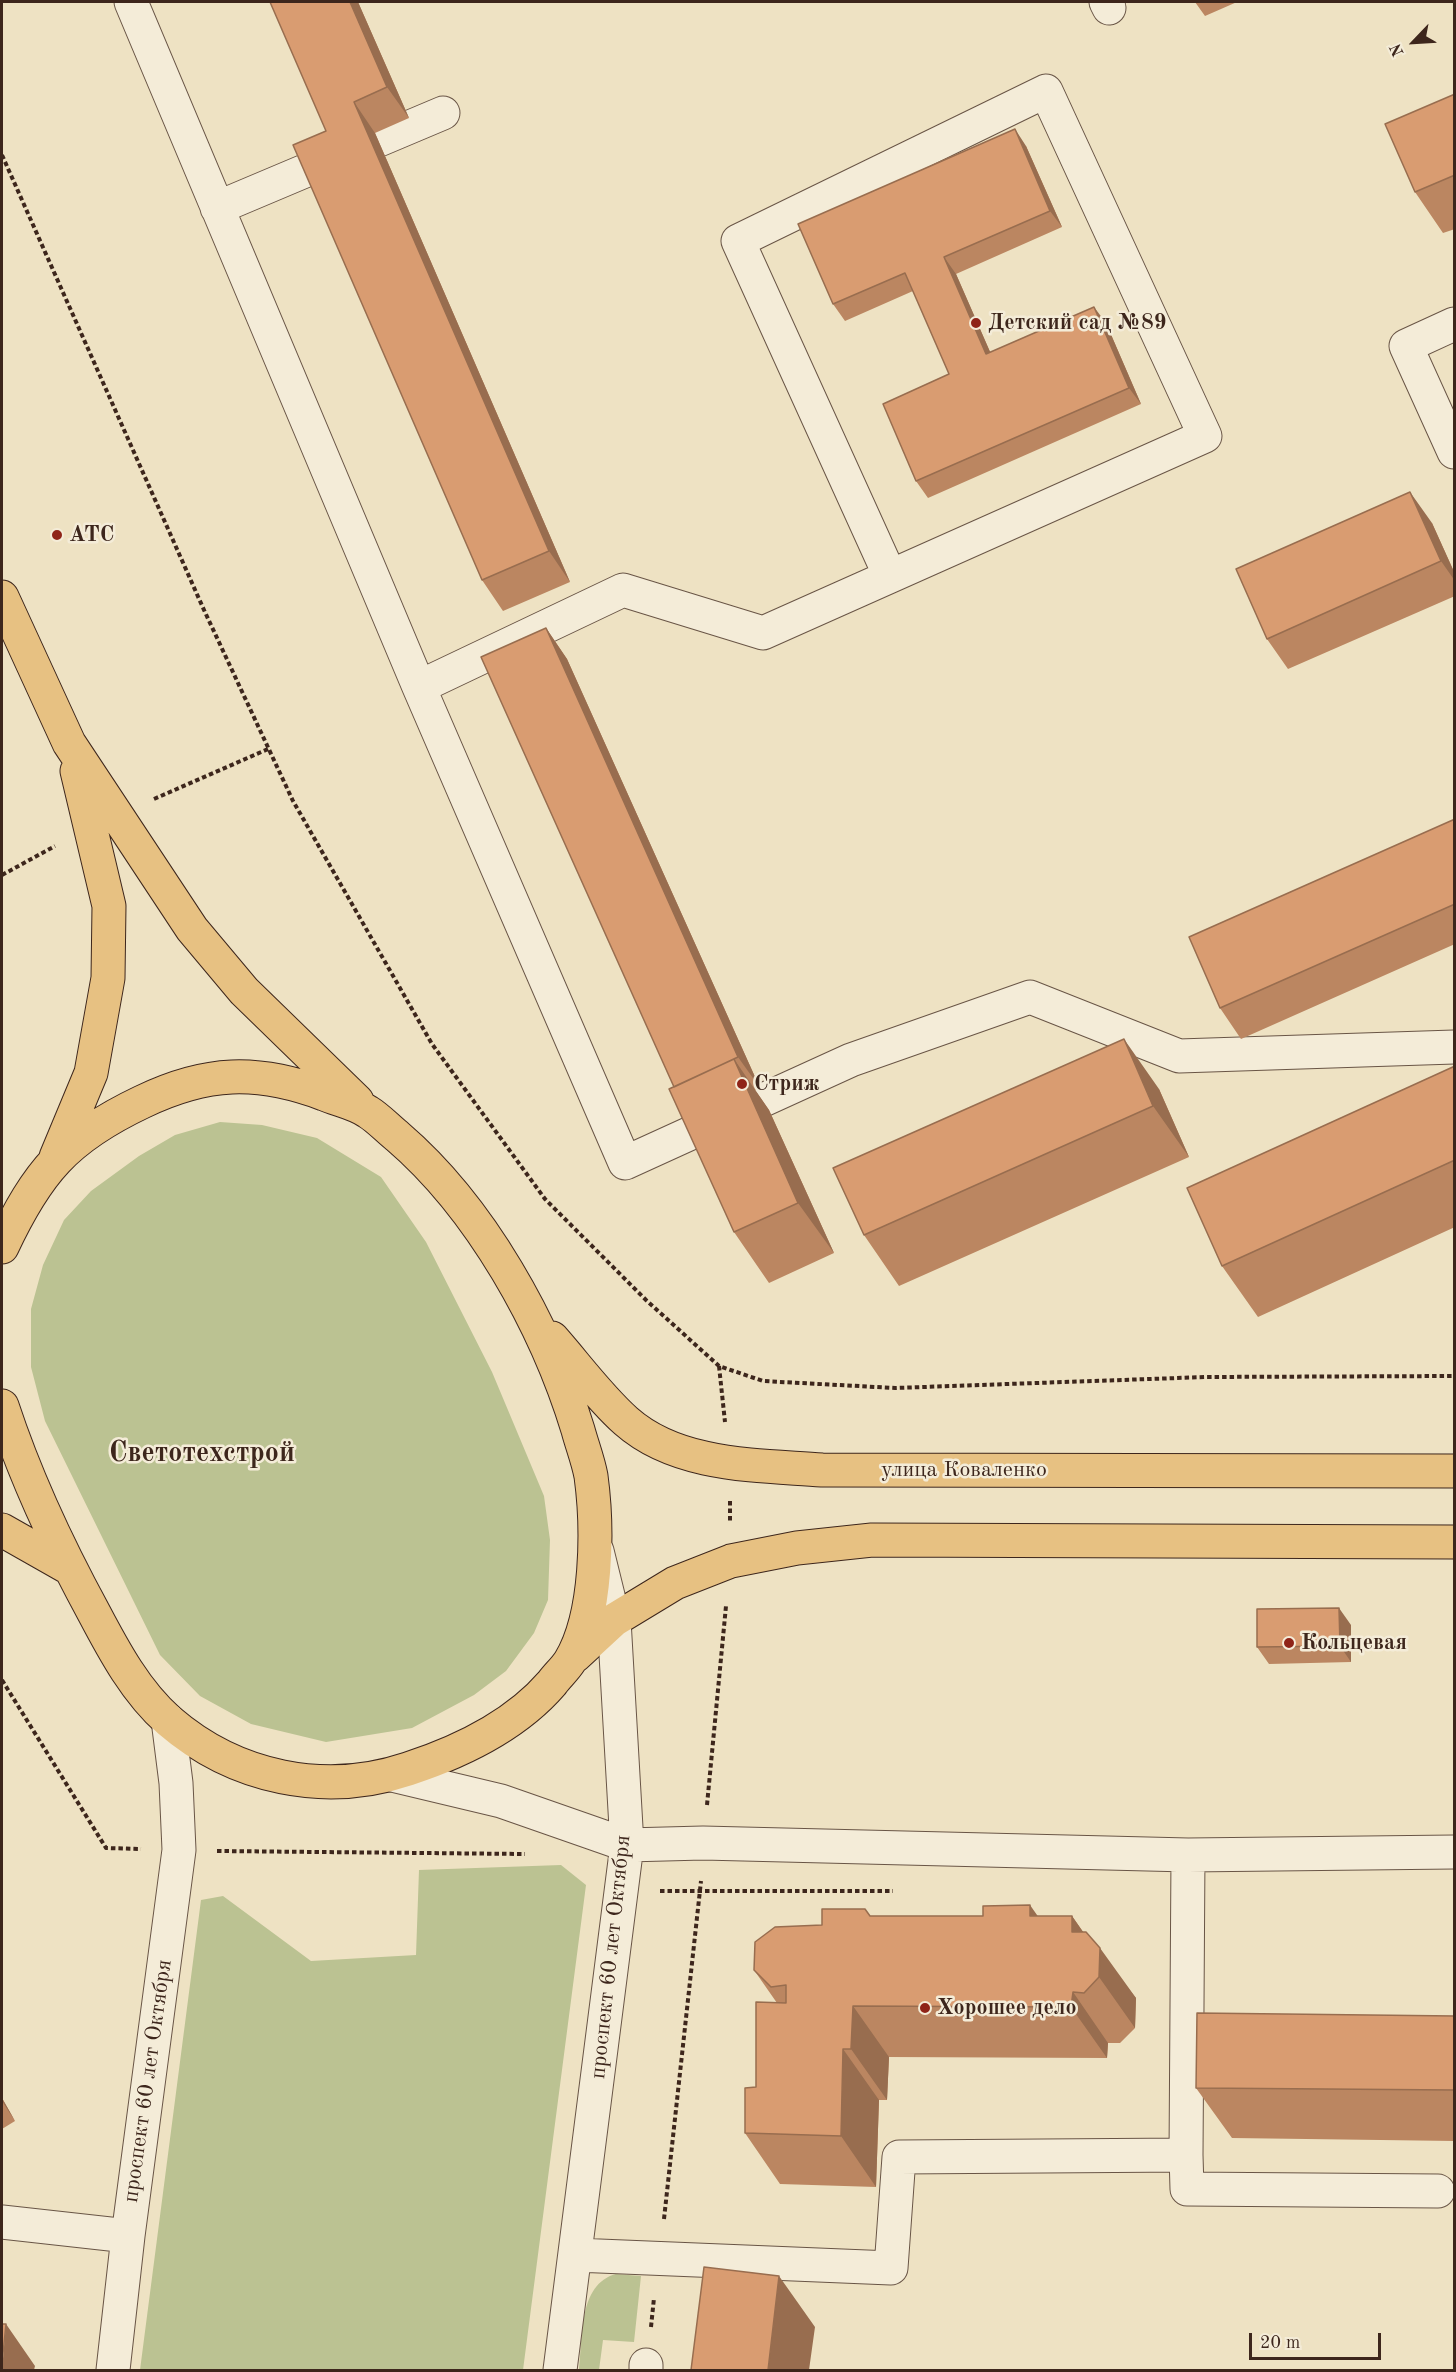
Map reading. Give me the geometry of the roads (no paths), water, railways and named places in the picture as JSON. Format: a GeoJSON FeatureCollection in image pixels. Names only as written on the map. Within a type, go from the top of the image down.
{"type":"FeatureCollection","features":[{"type":"Feature","properties":{"kind":"main road"},"geometry":{"type":"LineString","coordinates":[[2,597],[69,743],[192,929],[244,991],[366,1110],[428,1163],[483,1236],[532,1315],[568,1398],[590,1472],[595,1544],[589,1610],[571,1660]]}},
{"type":"Feature","properties":{"kind":"main road"},"geometry":{"type":"LineString","coordinates":[[2,1247],[23,1201],[54,1160],[91,1073],[108,978],[109,906],[92,827],[69,743]]}},
{"type":"Feature","properties":{"kind":"main road"},"geometry":{"type":"LineString","coordinates":[[54,1160],[106,1119],[162,1092],[213,1078],[262,1076],[309,1089],[366,1110]]}},
{"type":"Feature","properties":{"kind":"main road","name":"улица Коваленко"},"geometry":{"type":"LineString","coordinates":[[532,1315],[626,1422],[676,1452],[729,1463],[822,1470],[1455,1471]]}},
{"type":"Feature","properties":{"kind":"main road"},"geometry":{"type":"LineString","coordinates":[[2,1406],[22,1469],[69,1568],[122,1665],[168,1720],[225,1759],[281,1779],[340,1782],[392,1775],[447,1756],[504,1725],[545,1690],[571,1660],[614,1620],[675,1583],[731,1561],[797,1548],[872,1540],[1455,1542]]}},
{"type":"Feature","properties":{"kind":"main road"},"geometry":{"type":"LineString","coordinates":[[2,1530],[69,1568]]}},
{"type":"Feature","properties":{"kind":"street"},"geometry":{"type":"LineString","coordinates":[[131,2],[419,687],[625,1163],[851,1060],[1029,997],[1179,1056],[1455,1047]]}},
{"type":"Feature","properties":{"kind":"street"},"geometry":{"type":"LineString","coordinates":[[419,687],[623,590],[764,633],[1205,436],[1046,91],[738,241],[890,576]]}},
{"type":"Feature","properties":{"kind":"street"},"geometry":{"type":"LineString","coordinates":[[379,140],[443,113]]}},
{"type":"Feature","properties":{"kind":"street"},"geometry":{"type":"LineString","coordinates":[[217,208],[345,154]]}},
{"type":"Feature","properties":{"kind":"street"},"geometry":{"type":"LineString","coordinates":[[1455,324],[1406,346],[1455,452]]}},
{"type":"Feature","properties":{"kind":"street","name":"проспект 60 лет Октября"},"geometry":{"type":"LineString","coordinates":[[560,2370],[627,1845],[614,1620],[595,1544]]}},
{"type":"Feature","properties":{"kind":"street","name":"проспект 60 лет Октября"},"geometry":{"type":"LineString","coordinates":[[113,2370],[128,2236],[179,1850],[176,1783],[168,1720]]}},
{"type":"Feature","properties":{"kind":"street"},"geometry":{"type":"LineString","coordinates":[[392,1775],[501,1801],[627,1845],[703,1843],[1188,1855],[1455,1852]]}},
{"type":"Feature","properties":{"kind":"street"},"geometry":{"type":"LineString","coordinates":[[1188,1855],[1187,2189],[1438,2191]]}},
{"type":"Feature","properties":{"kind":"street"},"geometry":{"type":"LineString","coordinates":[[575,2255],[891,2268],[899,2157],[1186,2155]]}},
{"type":"Feature","properties":{"kind":"street"},"geometry":{"type":"LineString","coordinates":[[2,2222],[128,2236]]}},
{"type":"Feature","properties":{"kind":"place","name":"Детский сад №89"},"geometry":{"type":"Point","coordinates":[976,323]}},
{"type":"Feature","properties":{"kind":"place","name":"АТС"},"geometry":{"type":"Point","coordinates":[57,535]}},
{"type":"Feature","properties":{"kind":"place","name":"Стриж"},"geometry":{"type":"Point","coordinates":[742,1084]}},
{"type":"Feature","properties":{"kind":"place","name":"Кольцевая"},"geometry":{"type":"Point","coordinates":[1289,1643]}},
{"type":"Feature","properties":{"kind":"place","name":"Хорошее дело"},"geometry":{"type":"Point","coordinates":[925,2008]}},
{"type":"Feature","properties":{"kind":"district","name":"Светотехстрой"},"geometry":{"type":"Point","coordinates":[202,1454]}}]}
